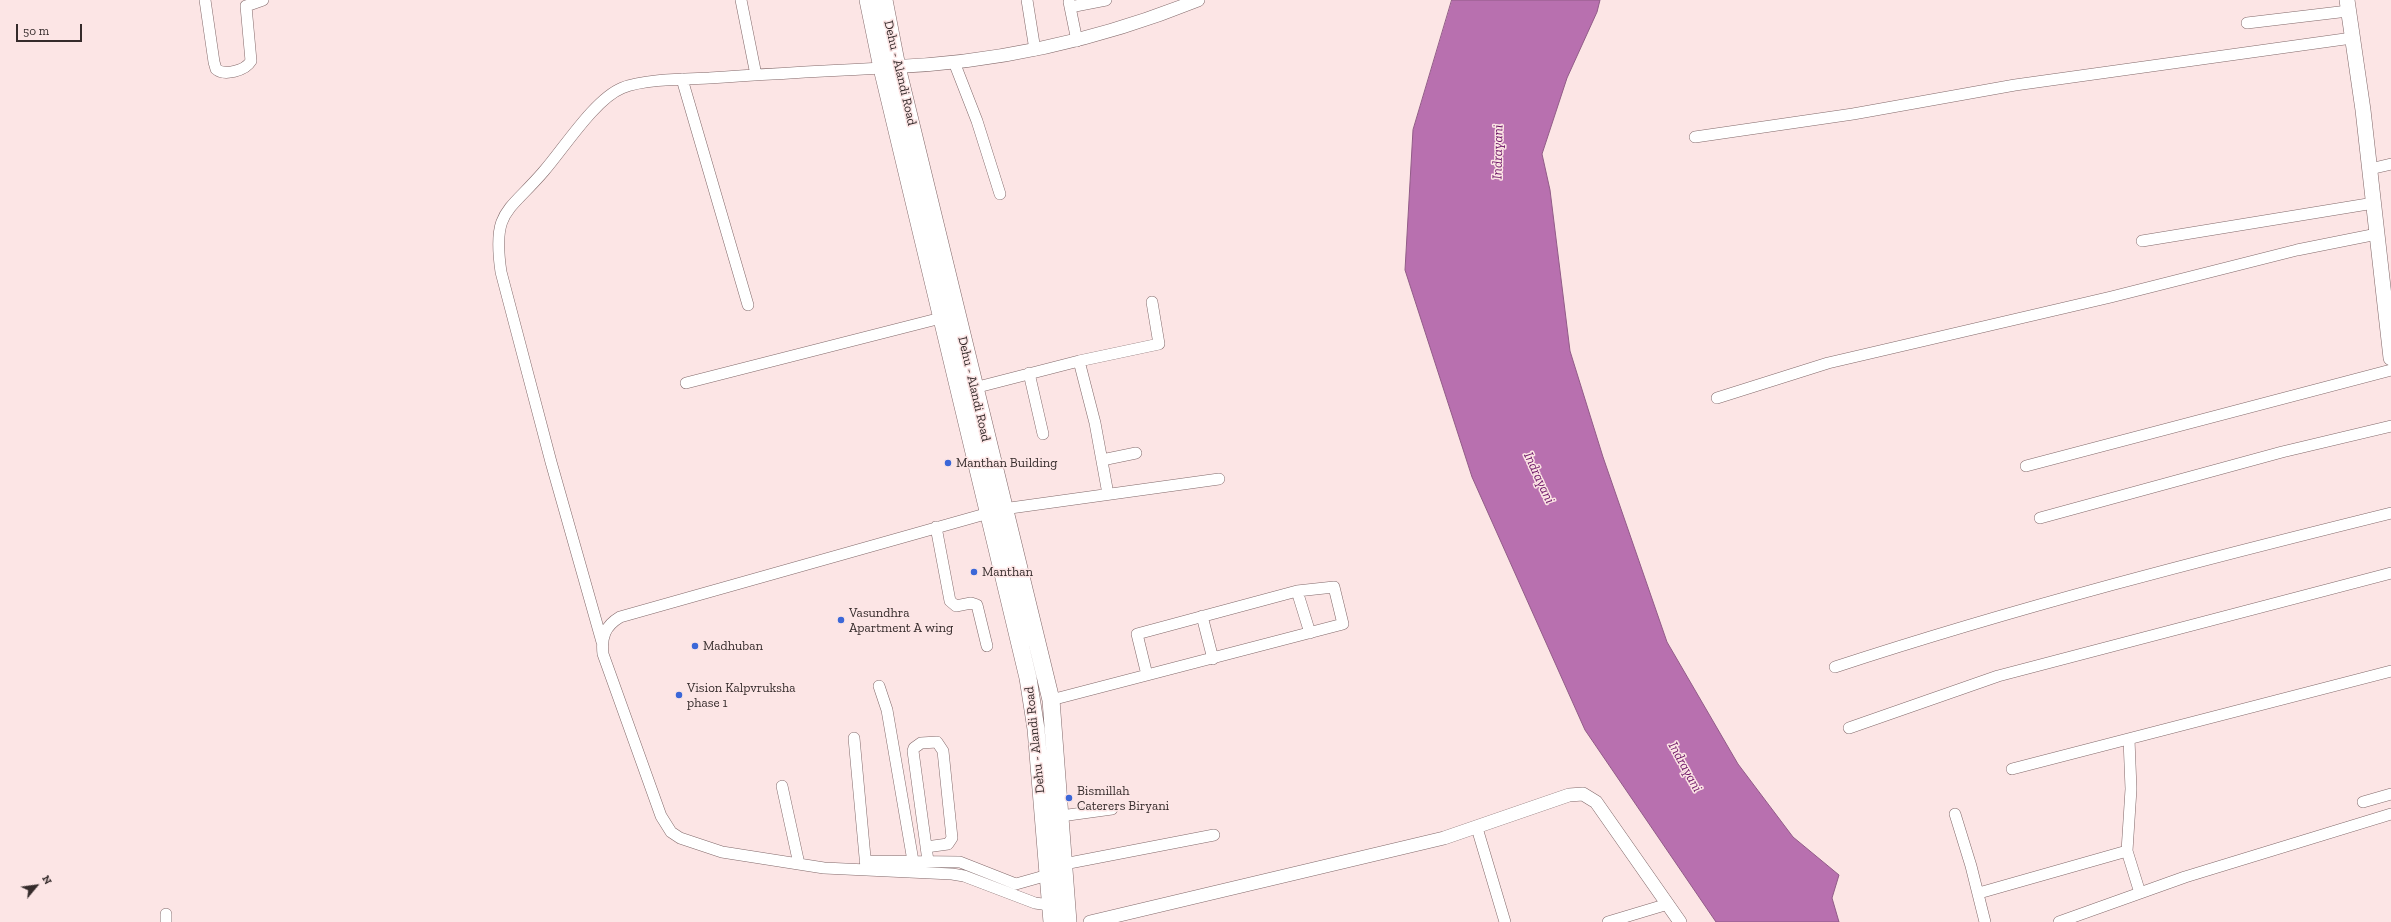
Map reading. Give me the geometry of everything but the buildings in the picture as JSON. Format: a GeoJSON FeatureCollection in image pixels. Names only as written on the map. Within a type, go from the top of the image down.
{"type":"FeatureCollection","features":[{"type":"Feature","properties":{"kind":"main road","name":"Dehu - Alandi Road"},"geometry":{"type":"LineString","coordinates":[[868,0],[889,67],[974,388],[995,511],[1034,707],[1048,875],[1059,914]]}},
{"type":"Feature","properties":{"kind":"main road","name":"Dehu - Alandi Road"},"geometry":{"type":"LineString","coordinates":[[884,0],[889,67],[941,318],[995,511],[1051,700],[1064,864],[1059,914]]}},
{"type":"Feature","properties":{"kind":"main road"},"geometry":{"type":"LineString","coordinates":[[2348,5],[2370,169],[2377,234],[2387,283],[2391,358]]}},
{"type":"Feature","properties":{"kind":"street"},"geometry":{"type":"LineString","coordinates":[[205,0],[214,62],[216,69],[223,73],[243,69],[250,61],[246,6],[263,0]]}},
{"type":"Feature","properties":{"kind":"street"},"geometry":{"type":"LineString","coordinates":[[740,0],[756,75]]}},
{"type":"Feature","properties":{"kind":"street"},"geometry":{"type":"LineString","coordinates":[[1027,0],[1035,50]]}},
{"type":"Feature","properties":{"kind":"street"},"geometry":{"type":"LineString","coordinates":[[1077,41],[1070,4],[1106,0]]}},
{"type":"Feature","properties":{"kind":"street"},"geometry":{"type":"LineString","coordinates":[[1059,914],[964,876],[866,866],[799,864],[722,852],[696,845],[671,832],[662,816],[603,654],[602,643],[551,462],[501,272],[497,244],[499,226],[512,203],[543,173],[606,98],[629,86],[682,79],[954,62],[1035,50],[1077,41],[1180,4],[1198,0]]}},
{"type":"Feature","properties":{"kind":"street"},"geometry":{"type":"LineString","coordinates":[[2246,23],[2348,5]]}},
{"type":"Feature","properties":{"kind":"street"},"geometry":{"type":"LineString","coordinates":[[1694,137],[1853,114],[2023,84],[2352,38]]}},
{"type":"Feature","properties":{"kind":"street"},"geometry":{"type":"LineString","coordinates":[[954,62],[977,121],[1000,194]]}},
{"type":"Feature","properties":{"kind":"street"},"geometry":{"type":"LineString","coordinates":[[682,79],[748,305]]}},
{"type":"Feature","properties":{"kind":"street"},"geometry":{"type":"LineString","coordinates":[[2370,169],[2391,164]]}},
{"type":"Feature","properties":{"kind":"street"},"geometry":{"type":"LineString","coordinates":[[2142,241],[2374,203]]}},
{"type":"Feature","properties":{"kind":"street"},"geometry":{"type":"LineString","coordinates":[[1717,398],[1828,363],[2111,298],[2297,250],[2377,234]]}},
{"type":"Feature","properties":{"kind":"street"},"geometry":{"type":"LineString","coordinates":[[974,388],[1079,361],[1159,344],[1152,302]]}},
{"type":"Feature","properties":{"kind":"street"},"geometry":{"type":"LineString","coordinates":[[686,383],[941,318]]}},
{"type":"Feature","properties":{"kind":"street"},"geometry":{"type":"LineString","coordinates":[[1079,361],[1102,460],[1108,494]]}},
{"type":"Feature","properties":{"kind":"street"},"geometry":{"type":"LineString","coordinates":[[2026,466],[2391,370]]}},
{"type":"Feature","properties":{"kind":"street"},"geometry":{"type":"LineString","coordinates":[[1029,374],[1043,434]]}},
{"type":"Feature","properties":{"kind":"street"},"geometry":{"type":"LineString","coordinates":[[2040,518],[2282,452],[2391,426]]}},
{"type":"Feature","properties":{"kind":"street"},"geometry":{"type":"LineString","coordinates":[[1102,460],[1136,453]]}},
{"type":"Feature","properties":{"kind":"street"},"geometry":{"type":"LineString","coordinates":[[602,643],[610,623],[620,616],[995,511],[1108,494],[1219,480]]}},
{"type":"Feature","properties":{"kind":"street"},"geometry":{"type":"LineString","coordinates":[[1835,667],[1910,642],[2187,565],[2391,513]]}},
{"type":"Feature","properties":{"kind":"street"},"geometry":{"type":"LineString","coordinates":[[936,528],[950,601],[956,606],[971,603],[977,605],[987,646]]}},
{"type":"Feature","properties":{"kind":"street"},"geometry":{"type":"LineString","coordinates":[[1849,728],[1949,692],[2013,672],[2391,572]]}},
{"type":"Feature","properties":{"kind":"street"},"geometry":{"type":"LineString","coordinates":[[1051,700],[1344,624],[1334,587],[1297,591],[1137,634],[1147,675]]}},
{"type":"Feature","properties":{"kind":"street"},"geometry":{"type":"LineString","coordinates":[[1297,591],[1310,633]]}},
{"type":"Feature","properties":{"kind":"street"},"geometry":{"type":"LineString","coordinates":[[1202,616],[1213,659]]}},
{"type":"Feature","properties":{"kind":"street"},"geometry":{"type":"LineString","coordinates":[[2012,769],[2391,671]]}},
{"type":"Feature","properties":{"kind":"street"},"geometry":{"type":"LineString","coordinates":[[880,686],[887,710],[913,861]]}},
{"type":"Feature","properties":{"kind":"street"},"geometry":{"type":"LineString","coordinates":[[854,738],[866,866]]}},
{"type":"Feature","properties":{"kind":"street"},"geometry":{"type":"LineString","coordinates":[[2129,739],[2131,789],[2127,851],[2140,893]]}},
{"type":"Feature","properties":{"kind":"street"},"geometry":{"type":"LineString","coordinates":[[926,847],[948,844],[952,838],[943,751],[937,742],[921,744],[914,748],[913,751],[926,847],[928,861]]}},
{"type":"Feature","properties":{"kind":"street"},"geometry":{"type":"LineString","coordinates":[[782,786],[799,864]]}},
{"type":"Feature","properties":{"kind":"street"},"geometry":{"type":"LineString","coordinates":[[1090,922],[1412,846],[1477,828],[1569,795],[1583,794],[1596,802],[1680,922]]}},
{"type":"Feature","properties":{"kind":"street"},"geometry":{"type":"LineString","coordinates":[[2363,802],[2391,794]]}},
{"type":"Feature","properties":{"kind":"street"},"geometry":{"type":"LineString","coordinates":[[1061,816],[1112,809]]}},
{"type":"Feature","properties":{"kind":"street"},"geometry":{"type":"LineString","coordinates":[[1955,814],[1979,894],[1985,922]]}},
{"type":"Feature","properties":{"kind":"street"},"geometry":{"type":"LineString","coordinates":[[2059,922],[2140,893],[2286,845],[2391,814]]}},
{"type":"Feature","properties":{"kind":"street"},"geometry":{"type":"LineString","coordinates":[[1477,828],[1505,922]]}},
{"type":"Feature","properties":{"kind":"street"},"geometry":{"type":"LineString","coordinates":[[1064,864],[1214,835]]}},
{"type":"Feature","properties":{"kind":"street"},"geometry":{"type":"LineString","coordinates":[[1979,894],[2127,851]]}},
{"type":"Feature","properties":{"kind":"street"},"geometry":{"type":"LineString","coordinates":[[866,866],[913,861],[960,862],[1016,884],[1048,875]]}},
{"type":"Feature","properties":{"kind":"street"},"geometry":{"type":"LineString","coordinates":[[1608,922],[1668,904]]}},
{"type":"Feature","properties":{"kind":"water","name":"Indrayani"},"geometry":{"type":"Polygon","coordinates":[[[1452,0],[1600,0],[1597,12],[1567,78],[1542,154],[1550,190],[1570,351],[1603,457],[1667,642],[1738,764],[1793,837],[1839,875],[1832,898],[1839,922],[1716,922],[1585,730],[1472,477],[1405,270],[1413,130],[1452,0]]]}},
{"type":"Feature","properties":{"kind":"place","name":"Manthan Building"},"geometry":{"type":"Point","coordinates":[948,463]}},
{"type":"Feature","properties":{"kind":"place","name":"Manthan"},"geometry":{"type":"Point","coordinates":[974,572]}},
{"type":"Feature","properties":{"kind":"place","name":"Vasundhra Apartment A wing"},"geometry":{"type":"Point","coordinates":[841,620]}},
{"type":"Feature","properties":{"kind":"place","name":"Madhuban"},"geometry":{"type":"Point","coordinates":[695,646]}},
{"type":"Feature","properties":{"kind":"place","name":"Vision Kalpvruksha phase 1"},"geometry":{"type":"Point","coordinates":[679,695]}},
{"type":"Feature","properties":{"kind":"place","name":"Bismillah Caterers Biryani"},"geometry":{"type":"Point","coordinates":[1069,798]}}]}
